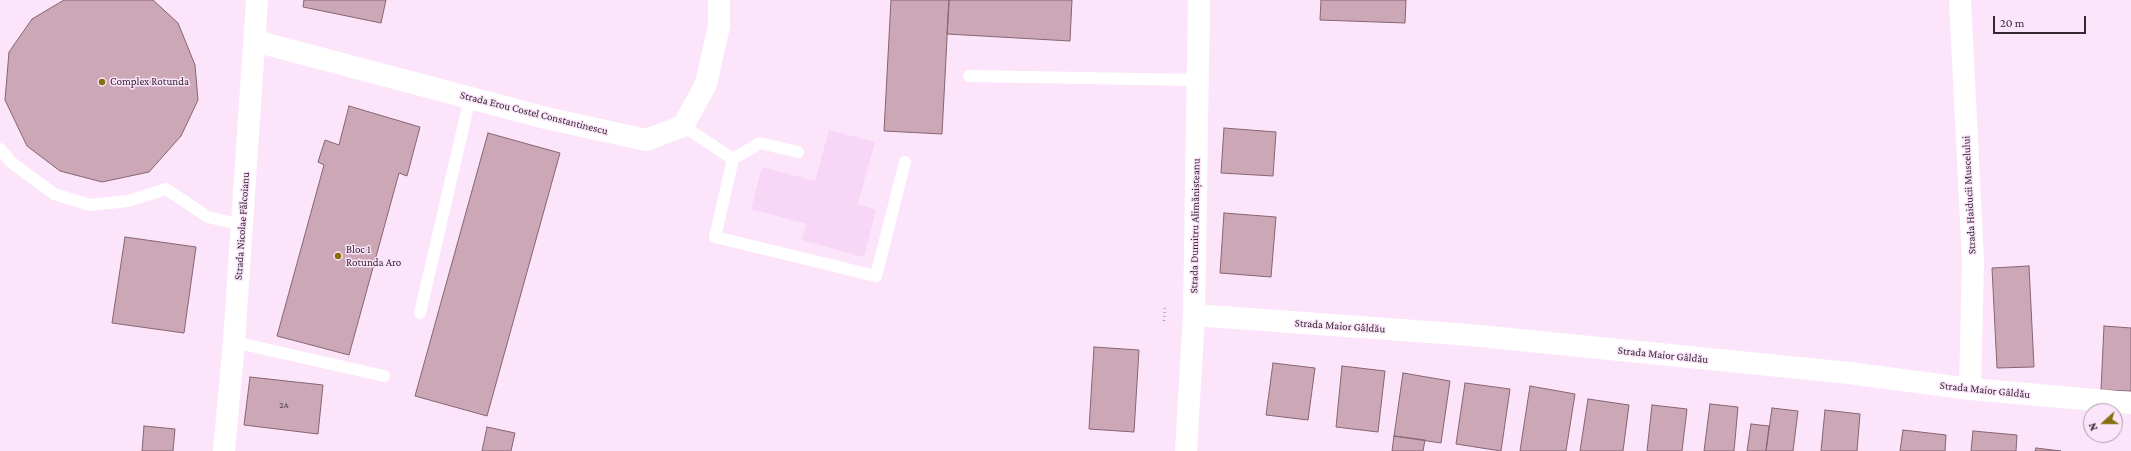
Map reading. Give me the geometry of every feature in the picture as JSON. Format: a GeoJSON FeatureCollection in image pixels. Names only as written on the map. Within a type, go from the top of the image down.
{"type":"FeatureCollection","features":[{"type":"Feature","properties":{"kind":"street","name":"Strada Nicolae Fălcoianu"},"geometry":{"type":"LineString","coordinates":[[224,451],[234,342],[257,0]]}},
{"type":"Feature","properties":{"kind":"street"},"geometry":{"type":"LineString","coordinates":[[682,126],[706,84],[719,26],[719,0]]}},
{"type":"Feature","properties":{"kind":"street","name":"Strada Dumitru Alimănișteanu"},"geometry":{"type":"LineString","coordinates":[[1186,451],[1194,316],[1196,80],[1199,0]]}},
{"type":"Feature","properties":{"kind":"street","name":"Strada Haiducii Muscelului"},"geometry":{"type":"LineString","coordinates":[[1960,0],[1972,261],[1970,389]]}},
{"type":"Feature","properties":{"kind":"street","name":"Strada Erou Costel Constantinescu"},"geometry":{"type":"LineString","coordinates":[[255,41],[470,98],[646,140],[682,126]]}},
{"type":"Feature","properties":{"kind":"street","name":"Strada Maior Gâldău"},"geometry":{"type":"LineString","coordinates":[[1194,316],[1470,335],[1849,373],[1970,389],[2131,403]]}},
{"type":"Feature","properties":{"kind":"lane"},"geometry":{"type":"LineString","coordinates":[[969,76],[1196,80]]}},
{"type":"Feature","properties":{"kind":"lane"},"geometry":{"type":"LineString","coordinates":[[420,313],[470,98]]}},
{"type":"Feature","properties":{"kind":"lane"},"geometry":{"type":"LineString","coordinates":[[682,126],[733,159]]}},
{"type":"Feature","properties":{"kind":"lane"},"geometry":{"type":"LineString","coordinates":[[798,152],[760,143],[733,159],[715,237],[876,276],[905,162]]}},
{"type":"Feature","properties":{"kind":"lane"},"geometry":{"type":"LineString","coordinates":[[0,149],[11,162],[54,194],[90,205],[128,201],[166,189],[208,217],[242,225]]}},
{"type":"Feature","properties":{"kind":"lane"},"geometry":{"type":"LineString","coordinates":[[234,342],[384,376]]}},
{"type":"Feature","properties":{"kind":"shaded area"},"geometry":{"type":"Polygon","coordinates":[[[829,130],[875,142],[858,204],[876,210],[864,257],[802,240],[806,224],[751,209],[762,167],[815,181],[829,130]]]}},
{"type":"Feature","properties":{"kind":"building","name":"Complex Rotunda"},"geometry":{"type":"Polygon","coordinates":[[[64,0],[153,0],[178,23],[195,65],[198,100],[181,136],[149,172],[102,182],[60,171],[27,146],[5,100],[9,52],[32,19],[64,0]]]}},
{"type":"Feature","properties":{"kind":"building"},"geometry":{"type":"Polygon","coordinates":[[[304,0],[386,0],[381,23],[303,7],[304,0]]]}},
{"type":"Feature","properties":{"kind":"building"},"geometry":{"type":"Polygon","coordinates":[[[891,0],[949,0],[942,134],[884,131],[891,0]]]}},
{"type":"Feature","properties":{"kind":"building"},"geometry":{"type":"Polygon","coordinates":[[[949,0],[1072,0],[1070,41],[947,34],[949,0]]]}},
{"type":"Feature","properties":{"kind":"building"},"geometry":{"type":"Polygon","coordinates":[[[1321,0],[1406,0],[1405,23],[1320,20],[1321,0]]]}},
{"type":"Feature","properties":{"kind":"building","name":"Bloc 1 Rotunda Aro"},"geometry":{"type":"Polygon","coordinates":[[[349,106],[420,127],[407,176],[399,173],[349,355],[277,336],[324,165],[318,162],[325,140],[339,145],[349,106]]]}},
{"type":"Feature","properties":{"kind":"building"},"geometry":{"type":"Polygon","coordinates":[[[1224,128],[1276,132],[1273,176],[1221,173],[1224,128]]]}},
{"type":"Feature","properties":{"kind":"building"},"geometry":{"type":"Polygon","coordinates":[[[488,133],[560,153],[487,416],[415,396],[488,133]]]}},
{"type":"Feature","properties":{"kind":"building"},"geometry":{"type":"Polygon","coordinates":[[[1224,213],[1276,217],[1271,277],[1220,273],[1224,213]]]}},
{"type":"Feature","properties":{"kind":"building"},"geometry":{"type":"Polygon","coordinates":[[[125,237],[196,247],[184,333],[112,323],[125,237]]]}},
{"type":"Feature","properties":{"kind":"building"},"geometry":{"type":"Polygon","coordinates":[[[2029,266],[2034,367],[1997,368],[1992,268],[2029,266]]]}},
{"type":"Feature","properties":{"kind":"building"},"geometry":{"type":"Polygon","coordinates":[[[2104,326],[2131,328],[2131,391],[2101,390],[2104,326]]]}},
{"type":"Feature","properties":{"kind":"building"},"geometry":{"type":"Polygon","coordinates":[[[1094,347],[1139,350],[1134,432],[1089,429],[1094,347]]]}},
{"type":"Feature","properties":{"kind":"building"},"geometry":{"type":"Polygon","coordinates":[[[1273,363],[1315,368],[1308,420],[1266,415],[1273,363]]]}},
{"type":"Feature","properties":{"kind":"building"},"geometry":{"type":"Polygon","coordinates":[[[1342,366],[1385,371],[1378,432],[1336,427],[1342,366]]]}},
{"type":"Feature","properties":{"kind":"building"},"geometry":{"type":"Polygon","coordinates":[[[1403,373],[1450,381],[1441,443],[1394,436],[1403,373]]]}},
{"type":"Feature","properties":{"kind":"building"},"geometry":{"type":"Polygon","coordinates":[[[250,377],[323,385],[318,434],[244,425],[250,377]]]}},
{"type":"Feature","properties":{"kind":"building"},"geometry":{"type":"Polygon","coordinates":[[[1465,383],[1510,389],[1501,451],[1456,444],[1465,383]]]}},
{"type":"Feature","properties":{"kind":"building"},"geometry":{"type":"Polygon","coordinates":[[[1530,386],[1575,394],[1566,451],[1520,451],[1530,386]]]}},
{"type":"Feature","properties":{"kind":"building"},"geometry":{"type":"Polygon","coordinates":[[[1588,399],[1629,405],[1623,451],[1580,451],[1588,399]]]}},
{"type":"Feature","properties":{"kind":"building"},"geometry":{"type":"Polygon","coordinates":[[[1710,404],[1738,407],[1734,451],[1704,451],[1710,404]]]}},
{"type":"Feature","properties":{"kind":"building"},"geometry":{"type":"Polygon","coordinates":[[[1652,405],[1687,409],[1682,451],[1647,451],[1652,405]]]}},
{"type":"Feature","properties":{"kind":"building"},"geometry":{"type":"Polygon","coordinates":[[[1772,408],[1798,411],[1793,451],[1766,451],[1772,408]]]}},
{"type":"Feature","properties":{"kind":"building"},"geometry":{"type":"Polygon","coordinates":[[[1825,410],[1860,414],[1857,451],[1821,451],[1825,410]]]}},
{"type":"Feature","properties":{"kind":"building"},"geometry":{"type":"Polygon","coordinates":[[[1751,424],[1769,426],[1766,451],[1747,451],[1751,424]]]}},
{"type":"Feature","properties":{"kind":"building"},"geometry":{"type":"Polygon","coordinates":[[[144,426],[175,429],[173,451],[142,451],[144,426]]]}},
{"type":"Feature","properties":{"kind":"building"},"geometry":{"type":"Polygon","coordinates":[[[487,427],[515,433],[511,451],[482,451],[487,427]]]}},
{"type":"Feature","properties":{"kind":"building"},"geometry":{"type":"Polygon","coordinates":[[[1903,430],[1946,435],[1945,451],[1900,451],[1903,430]]]}},
{"type":"Feature","properties":{"kind":"building"},"geometry":{"type":"Polygon","coordinates":[[[1973,431],[2017,435],[2016,451],[1971,451],[1973,431]]]}},
{"type":"Feature","properties":{"kind":"building"},"geometry":{"type":"Polygon","coordinates":[[[1394,436],[1425,440],[1423,451],[1392,451],[1394,436]]]}},
{"type":"Feature","properties":{"kind":"building"},"geometry":{"type":"Polygon","coordinates":[[[2036,448],[2061,451],[2035,451],[2036,448]]]}},
{"type":"Feature","properties":{"kind":"place","name":"Complex Rotunda"},"geometry":{"type":"Point","coordinates":[102,82]}},
{"type":"Feature","properties":{"kind":"place","name":"Bloc 1 Rotunda Aro"},"geometry":{"type":"Point","coordinates":[338,256]}}]}
